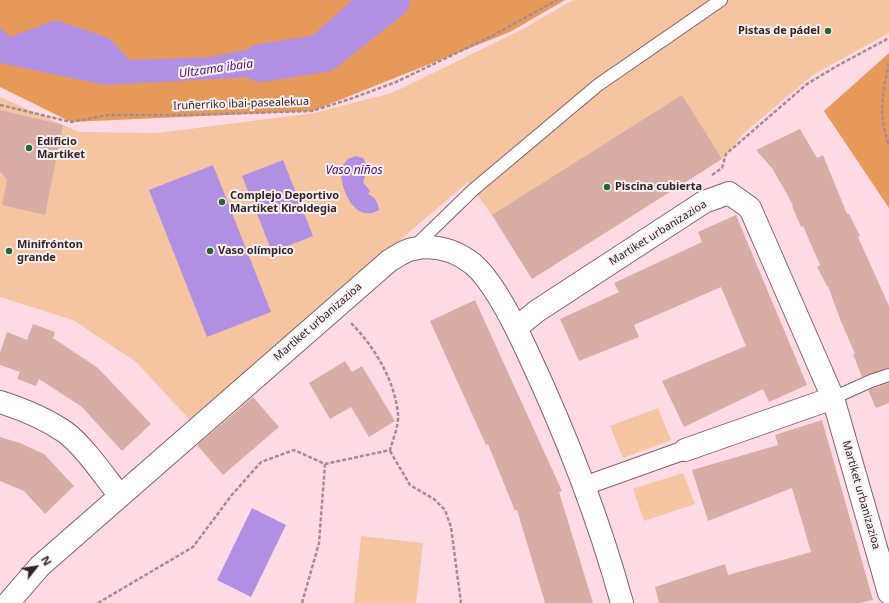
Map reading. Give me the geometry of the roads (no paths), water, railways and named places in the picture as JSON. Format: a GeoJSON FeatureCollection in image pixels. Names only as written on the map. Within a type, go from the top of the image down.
{"type":"FeatureCollection","features":[{"type":"Feature","properties":{"kind":"street","name":"Martiket urbanizazioa"},"geometry":{"type":"LineString","coordinates":[[516,328],[537,311],[704,202],[729,193],[750,208],[833,398],[889,593]]}},
{"type":"Feature","properties":{"kind":"street","name":"Martiket urbanizazioa"},"geometry":{"type":"LineString","coordinates":[[8,603],[40,566],[389,261],[412,249],[436,246],[451,251],[473,264],[491,286],[516,328],[553,405],[584,486],[622,603]]}},
{"type":"Feature","properties":{"kind":"street"},"geometry":{"type":"LineString","coordinates":[[584,486],[833,398]]}},
{"type":"Feature","properties":{"kind":"street"},"geometry":{"type":"LineString","coordinates":[[0,402],[42,419],[66,433],[88,456],[120,496]]}},
{"type":"Feature","properties":{"kind":"lane"},"geometry":{"type":"LineString","coordinates":[[412,249],[473,190],[598,85],[721,0]]}},
{"type":"Feature","properties":{"kind":"lane"},"geometry":{"type":"LineString","coordinates":[[833,398],[871,381],[889,375]]}},
{"type":"Feature","properties":{"kind":"water"},"geometry":{"type":"Polygon","coordinates":[[[352,0],[397,0],[368,35],[253,77],[105,85],[0,63],[0,27],[10,37],[56,20],[109,38],[130,60],[210,57],[311,37],[352,0]]]}},
{"type":"Feature","properties":{"kind":"water","name":"Vaso niños"},"geometry":{"type":"Polygon","coordinates":[[[356,156],[363,158],[365,161],[366,170],[363,182],[370,191],[368,194],[376,200],[378,205],[379,210],[370,213],[362,212],[355,208],[346,193],[343,184],[341,167],[348,159],[356,156]]]}},
{"type":"Feature","properties":{"kind":"water"},"geometry":{"type":"Polygon","coordinates":[[[283,160],[313,236],[272,252],[242,176],[283,160]]]}},
{"type":"Feature","properties":{"kind":"water","name":"Vaso olímpico"},"geometry":{"type":"Polygon","coordinates":[[[213,165],[271,312],[207,337],[149,190],[213,165]]]}},
{"type":"Feature","properties":{"kind":"water"},"geometry":{"type":"Polygon","coordinates":[[[252,508],[286,525],[251,597],[217,580],[252,508]]]}},
{"type":"Feature","properties":{"kind":"waterway","name":"Ultzama ibaia"},"geometry":{"type":"LineString","coordinates":[[261,63],[324,53],[391,0]]}},
{"type":"Feature","properties":{"kind":"place","name":"Pistas de pádel"},"geometry":{"type":"Point","coordinates":[828,31]}},
{"type":"Feature","properties":{"kind":"place","name":"Edificio Martiket"},"geometry":{"type":"Point","coordinates":[29,148]}},
{"type":"Feature","properties":{"kind":"place","name":"Piscina cubierta"},"geometry":{"type":"Point","coordinates":[607,187]}},
{"type":"Feature","properties":{"kind":"place","name":"Complejo Deportivo Martiket Kiroldegia"},"geometry":{"type":"Point","coordinates":[222,202]}},
{"type":"Feature","properties":{"kind":"place","name":"Minifrónton grande"},"geometry":{"type":"Point","coordinates":[9,251]}},
{"type":"Feature","properties":{"kind":"place","name":"Vaso olímpico"},"geometry":{"type":"Point","coordinates":[210,251]}}]}
